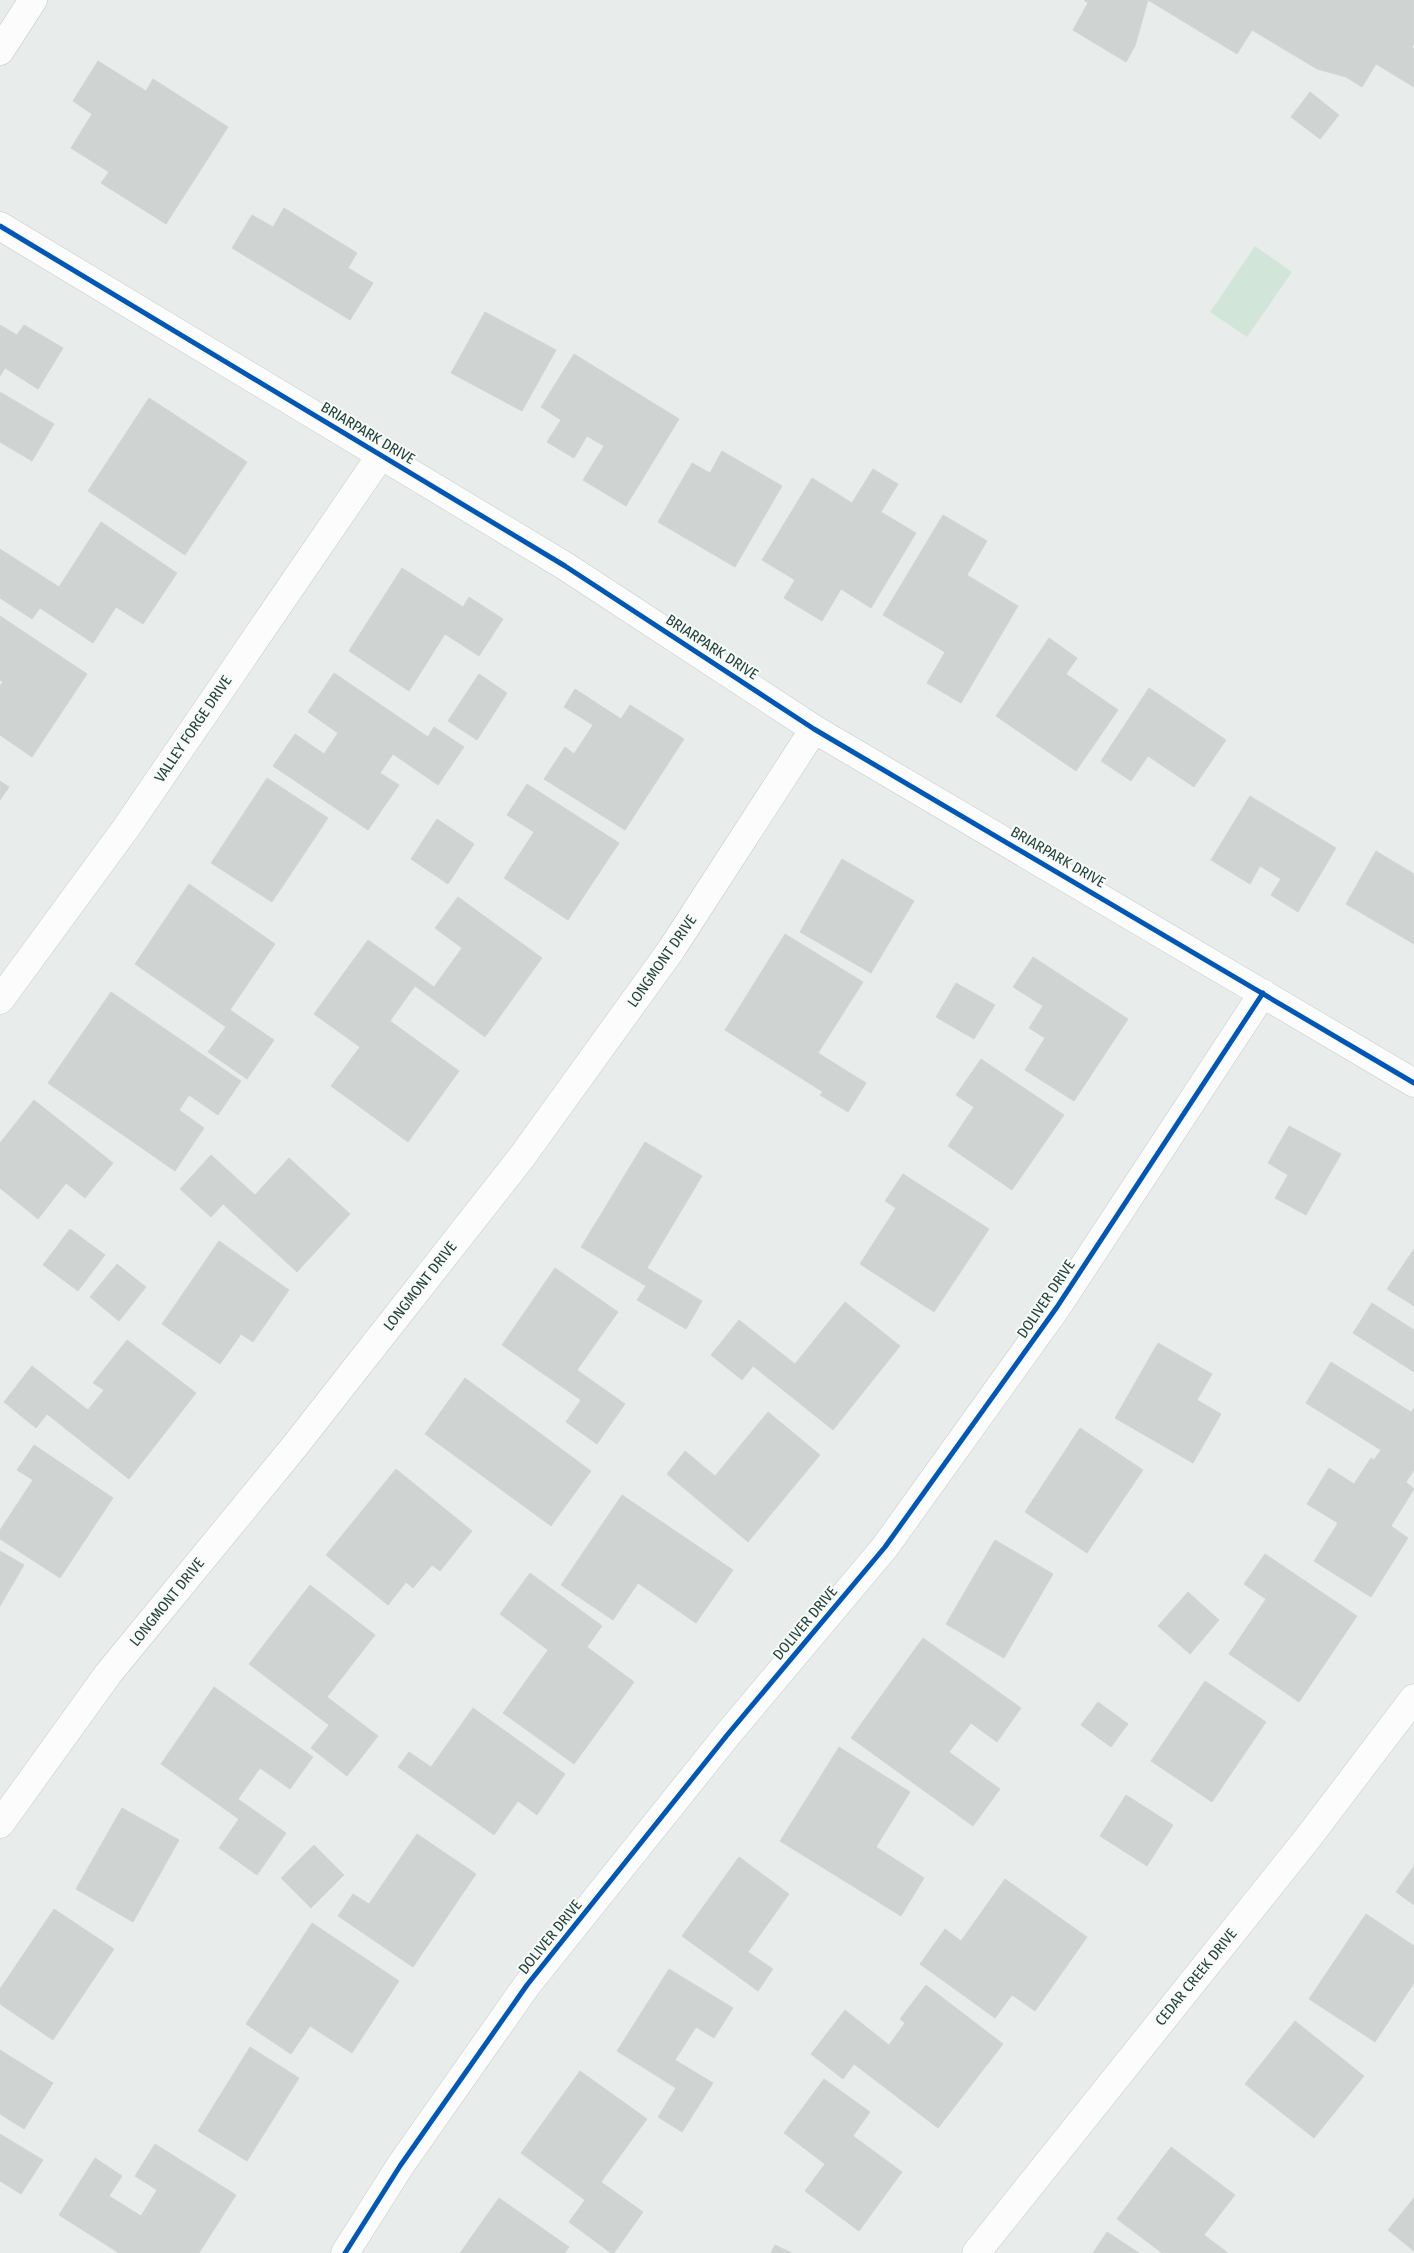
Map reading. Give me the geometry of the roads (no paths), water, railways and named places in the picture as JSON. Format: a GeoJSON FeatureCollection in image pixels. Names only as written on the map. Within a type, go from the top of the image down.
{"type":"FeatureCollection","features":[{"type":"Feature","properties":{"kind":"street"},"geometry":{"type":"LineString","coordinates":[[0,52],[32,0]]}},
{"type":"Feature","properties":{"kind":"street","name":"BRIARPARK DRIVE"},"geometry":{"type":"LineString","coordinates":[[0,226],[565,566],[814,728],[1414,1083]]}},
{"type":"Feature","properties":{"kind":"street","name":"VALLEY FORGE DRIVE"},"geometry":{"type":"LineString","coordinates":[[0,1000],[126,828],[380,455]]}},
{"type":"Feature","properties":{"kind":"street","name":"LONGMONT DRIVE"},"geometry":{"type":"LineString","coordinates":[[0,1824],[108,1674],[294,1447],[521,1158],[671,950],[814,728]]}},
{"type":"Feature","properties":{"kind":"street","name":"DOLIVER DRIVE"},"geometry":{"type":"LineString","coordinates":[[345,2253],[400,2166],[528,1985],[728,1734],[885,1547],[1056,1307],[1263,993]]}},
{"type":"Feature","properties":{"kind":"street","name":"CEDAR CREEK DRIVE"},"geometry":{"type":"LineString","coordinates":[[976,2253],[1307,1839],[1414,1698]]}}]}
